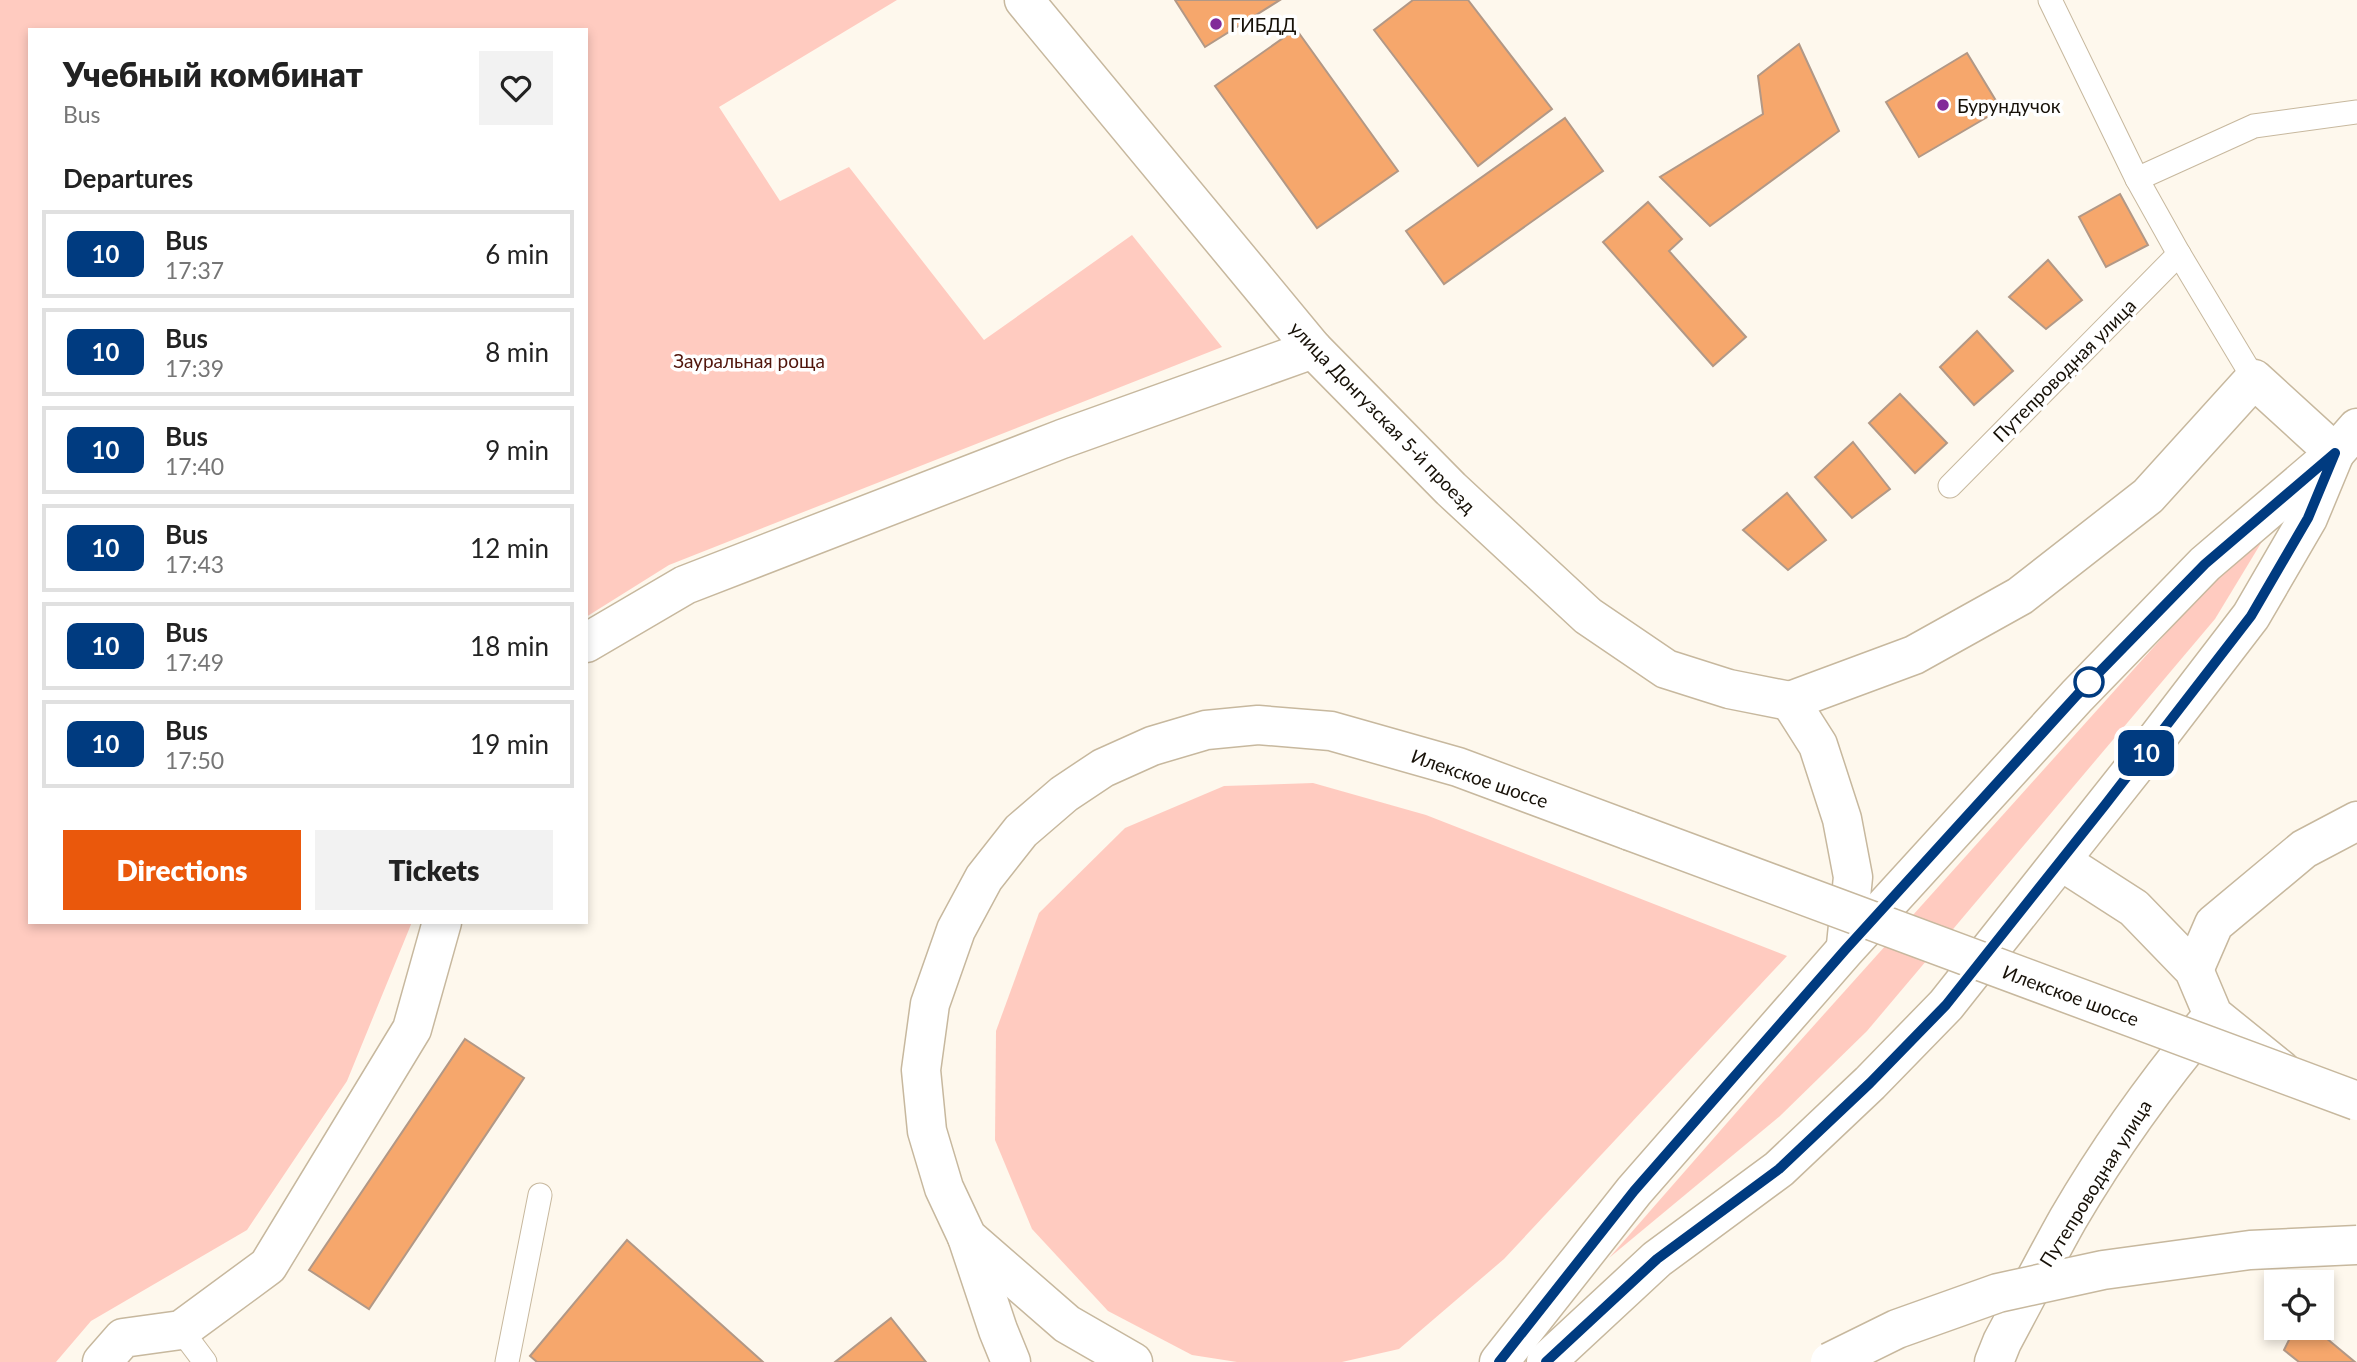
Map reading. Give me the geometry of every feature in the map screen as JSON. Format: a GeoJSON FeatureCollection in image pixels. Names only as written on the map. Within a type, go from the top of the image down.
{"type":"FeatureCollection","features":[{"type":"Feature","properties":{"kind":"main road","name":"улица Донгузская 5-й проезд"},"geometry":{"type":"LineString","coordinates":[[1024,0],[1313,349],[1451,489],[1588,616],[1666,668],[1729,690],[1790,701]]}},
{"type":"Feature","properties":{"kind":"main road"},"geometry":{"type":"LineString","coordinates":[[588,642],[685,585],[1062,439],[1313,349]]}},
{"type":"Feature","properties":{"kind":"main road"},"geometry":{"type":"LineString","coordinates":[[1845,950],[1853,877],[1842,820],[1818,745],[1790,701],[1914,655],[2020,596],[2148,496],[2254,379],[2346,441]]}},
{"type":"Feature","properties":{"kind":"main road"},"geometry":{"type":"LineString","coordinates":[[1546,1362],[1657,1259],[1779,1169],[1870,1083],[1946,1005],[2251,616],[2308,518],[2346,441]]}},
{"type":"Feature","properties":{"kind":"main road"},"geometry":{"type":"LineString","coordinates":[[1499,1362],[1634,1191],[1845,950],[2077,695],[2205,564],[2346,441]]}},
{"type":"Feature","properties":{"kind":"main road","name":"Илекское шоссе"},"geometry":{"type":"LineString","coordinates":[[1012,1362],[998,1330],[967,1237],[944,1188],[927,1131],[921,1070],[930,1004],[956,930],[984,878],[1021,831],[1064,794],[1103,768],[1152,746],[1206,730],[1258,725],[1331,731],[1458,767],[2357,1101]]}},
{"type":"Feature","properties":{"kind":"main road"},"geometry":{"type":"LineString","coordinates":[[2194,970],[2214,923],[2304,849],[2357,821]]}},
{"type":"Feature","properties":{"kind":"main road"},"geometry":{"type":"LineString","coordinates":[[2061,861],[2134,908],[2194,970],[2213,1015],[2312,1095],[2357,1112]]}},
{"type":"Feature","properties":{"kind":"main road"},"geometry":{"type":"LineString","coordinates":[[102,1362],[123,1338],[181,1330],[268,1266],[412,1029],[441,924]]}},
{"type":"Feature","properties":{"kind":"main road","name":"Путепроводная улица"},"geometry":{"type":"LineString","coordinates":[[1994,1362],[2002,1342],[2069,1218],[2135,1114],[2171,1064],[2213,1015]]}},
{"type":"Feature","properties":{"kind":"main road"},"geometry":{"type":"LineString","coordinates":[[967,1237],[1068,1324],[1133,1362]]}},
{"type":"Feature","properties":{"kind":"main road"},"geometry":{"type":"LineString","coordinates":[[1830,1362],[1897,1329],[2011,1290],[2103,1270],[2250,1250],[2357,1245]]}},
{"type":"Feature","properties":{"kind":"lane"},"geometry":{"type":"LineString","coordinates":[[2050,0],[2137,178],[2254,379]]}},
{"type":"Feature","properties":{"kind":"lane"},"geometry":{"type":"LineString","coordinates":[[2137,178],[2254,126],[2357,112]]}},
{"type":"Feature","properties":{"kind":"lane","name":"Путепроводная улица"},"geometry":{"type":"LineString","coordinates":[[1950,486],[2179,254]]}},
{"type":"Feature","properties":{"kind":"lane"},"geometry":{"type":"LineString","coordinates":[[507,1362],[540,1195]]}},
{"type":"Feature","properties":{"kind":"lane"},"geometry":{"type":"LineString","coordinates":[[181,1330],[205,1362]]}},
{"type":"Feature","properties":{"kind":"green space","name":"Зауральная роща"},"geometry":{"type":"Polygon","coordinates":[[[0,0],[897,0],[719,107],[780,201],[849,167],[984,340],[1132,235],[1222,347],[669,565],[588,616],[588,28],[28,28],[28,924],[411,924],[347,1081],[247,1230],[91,1321],[56,1362],[0,1362],[0,0]]]}},
{"type":"Feature","properties":{"kind":"green space"},"geometry":{"type":"Polygon","coordinates":[[[2272,525],[2215,619],[1867,1031],[1780,1116],[1609,1258],[1755,1091],[2195,601],[2272,525]]]}},
{"type":"Feature","properties":{"kind":"green space"},"geometry":{"type":"Polygon","coordinates":[[[1313,783],[1426,815],[1787,956],[1504,1259],[1399,1349],[1342,1362],[1237,1362],[1192,1355],[1108,1311],[1032,1229],[995,1140],[996,1031],[1039,913],[1125,828],[1224,786],[1313,783]]]}},
{"type":"Feature","properties":{"kind":"building","name":"ГИБДД"},"geometry":{"type":"Polygon","coordinates":[[[1175,0],[1280,0],[1205,47],[1175,0]]]}},
{"type":"Feature","properties":{"kind":"building"},"geometry":{"type":"Polygon","coordinates":[[[1413,0],[1468,0],[1552,109],[1478,166],[1374,30],[1413,0]]]}},
{"type":"Feature","properties":{"kind":"building"},"geometry":{"type":"Polygon","coordinates":[[[1296,29],[1398,171],[1317,228],[1215,86],[1296,29]]]}},
{"type":"Feature","properties":{"kind":"building"},"geometry":{"type":"Polygon","coordinates":[[[1799,44],[1839,131],[1710,226],[1660,177],[1763,114],[1758,76],[1799,44]]]}},
{"type":"Feature","properties":{"kind":"building","name":"Бурундучок"},"geometry":{"type":"Polygon","coordinates":[[[1967,53],[2001,109],[1919,157],[1886,102],[1967,53]]]}},
{"type":"Feature","properties":{"kind":"building"},"geometry":{"type":"Polygon","coordinates":[[[1565,118],[1603,171],[1444,284],[1406,231],[1565,118]]]}},
{"type":"Feature","properties":{"kind":"building"},"geometry":{"type":"Polygon","coordinates":[[[2120,194],[2148,245],[2106,267],[2079,217],[2120,194]]]}},
{"type":"Feature","properties":{"kind":"building"},"geometry":{"type":"Polygon","coordinates":[[[1648,202],[1682,239],[1669,251],[1746,337],[1713,366],[1603,242],[1648,202]]]}},
{"type":"Feature","properties":{"kind":"building"},"geometry":{"type":"Polygon","coordinates":[[[2048,260],[2082,300],[2046,329],[2009,297],[2048,260]]]}},
{"type":"Feature","properties":{"kind":"building"},"geometry":{"type":"Polygon","coordinates":[[[1977,331],[2013,371],[1974,405],[1940,367],[1977,331]]]}},
{"type":"Feature","properties":{"kind":"building"},"geometry":{"type":"Polygon","coordinates":[[[1900,394],[1947,443],[1915,473],[1869,423],[1900,394]]]}},
{"type":"Feature","properties":{"kind":"building"},"geometry":{"type":"Polygon","coordinates":[[[1853,442],[1890,489],[1852,518],[1815,477],[1853,442]]]}},
{"type":"Feature","properties":{"kind":"building"},"geometry":{"type":"Polygon","coordinates":[[[1787,493],[1826,540],[1788,570],[1743,530],[1787,493]]]}},
{"type":"Feature","properties":{"kind":"building"},"geometry":{"type":"Polygon","coordinates":[[[465,1039],[524,1078],[369,1309],[309,1270],[465,1039]]]}},
{"type":"Feature","properties":{"kind":"building"},"geometry":{"type":"Polygon","coordinates":[[[627,1240],[763,1362],[537,1362],[530,1356],[627,1240]]]}},
{"type":"Feature","properties":{"kind":"building"},"geometry":{"type":"Polygon","coordinates":[[[891,1318],[926,1362],[835,1362],[891,1318]]]}},
{"type":"Feature","properties":{"kind":"building"},"geometry":{"type":"Polygon","coordinates":[[[2289,1340],[2328,1340],[2355,1362],[2299,1362],[2284,1350],[2289,1340]]]}},
{"type":"Feature","properties":{"kind":"bus line","name":"10"},"geometry":{"type":"LineString","coordinates":[[1499,1362],[1634,1191],[1845,950],[2077,695],[2205,564],[2335,453],[2308,518],[2251,616],[1946,1005],[1870,1083],[1779,1169],[1657,1259],[1546,1362]]}},
{"type":"Feature","properties":{"kind":"place","name":"ГИБДД"},"geometry":{"type":"Point","coordinates":[1216,24]}},
{"type":"Feature","properties":{"kind":"place","name":"Бурундучок"},"geometry":{"type":"Point","coordinates":[1943,105]}}]}
